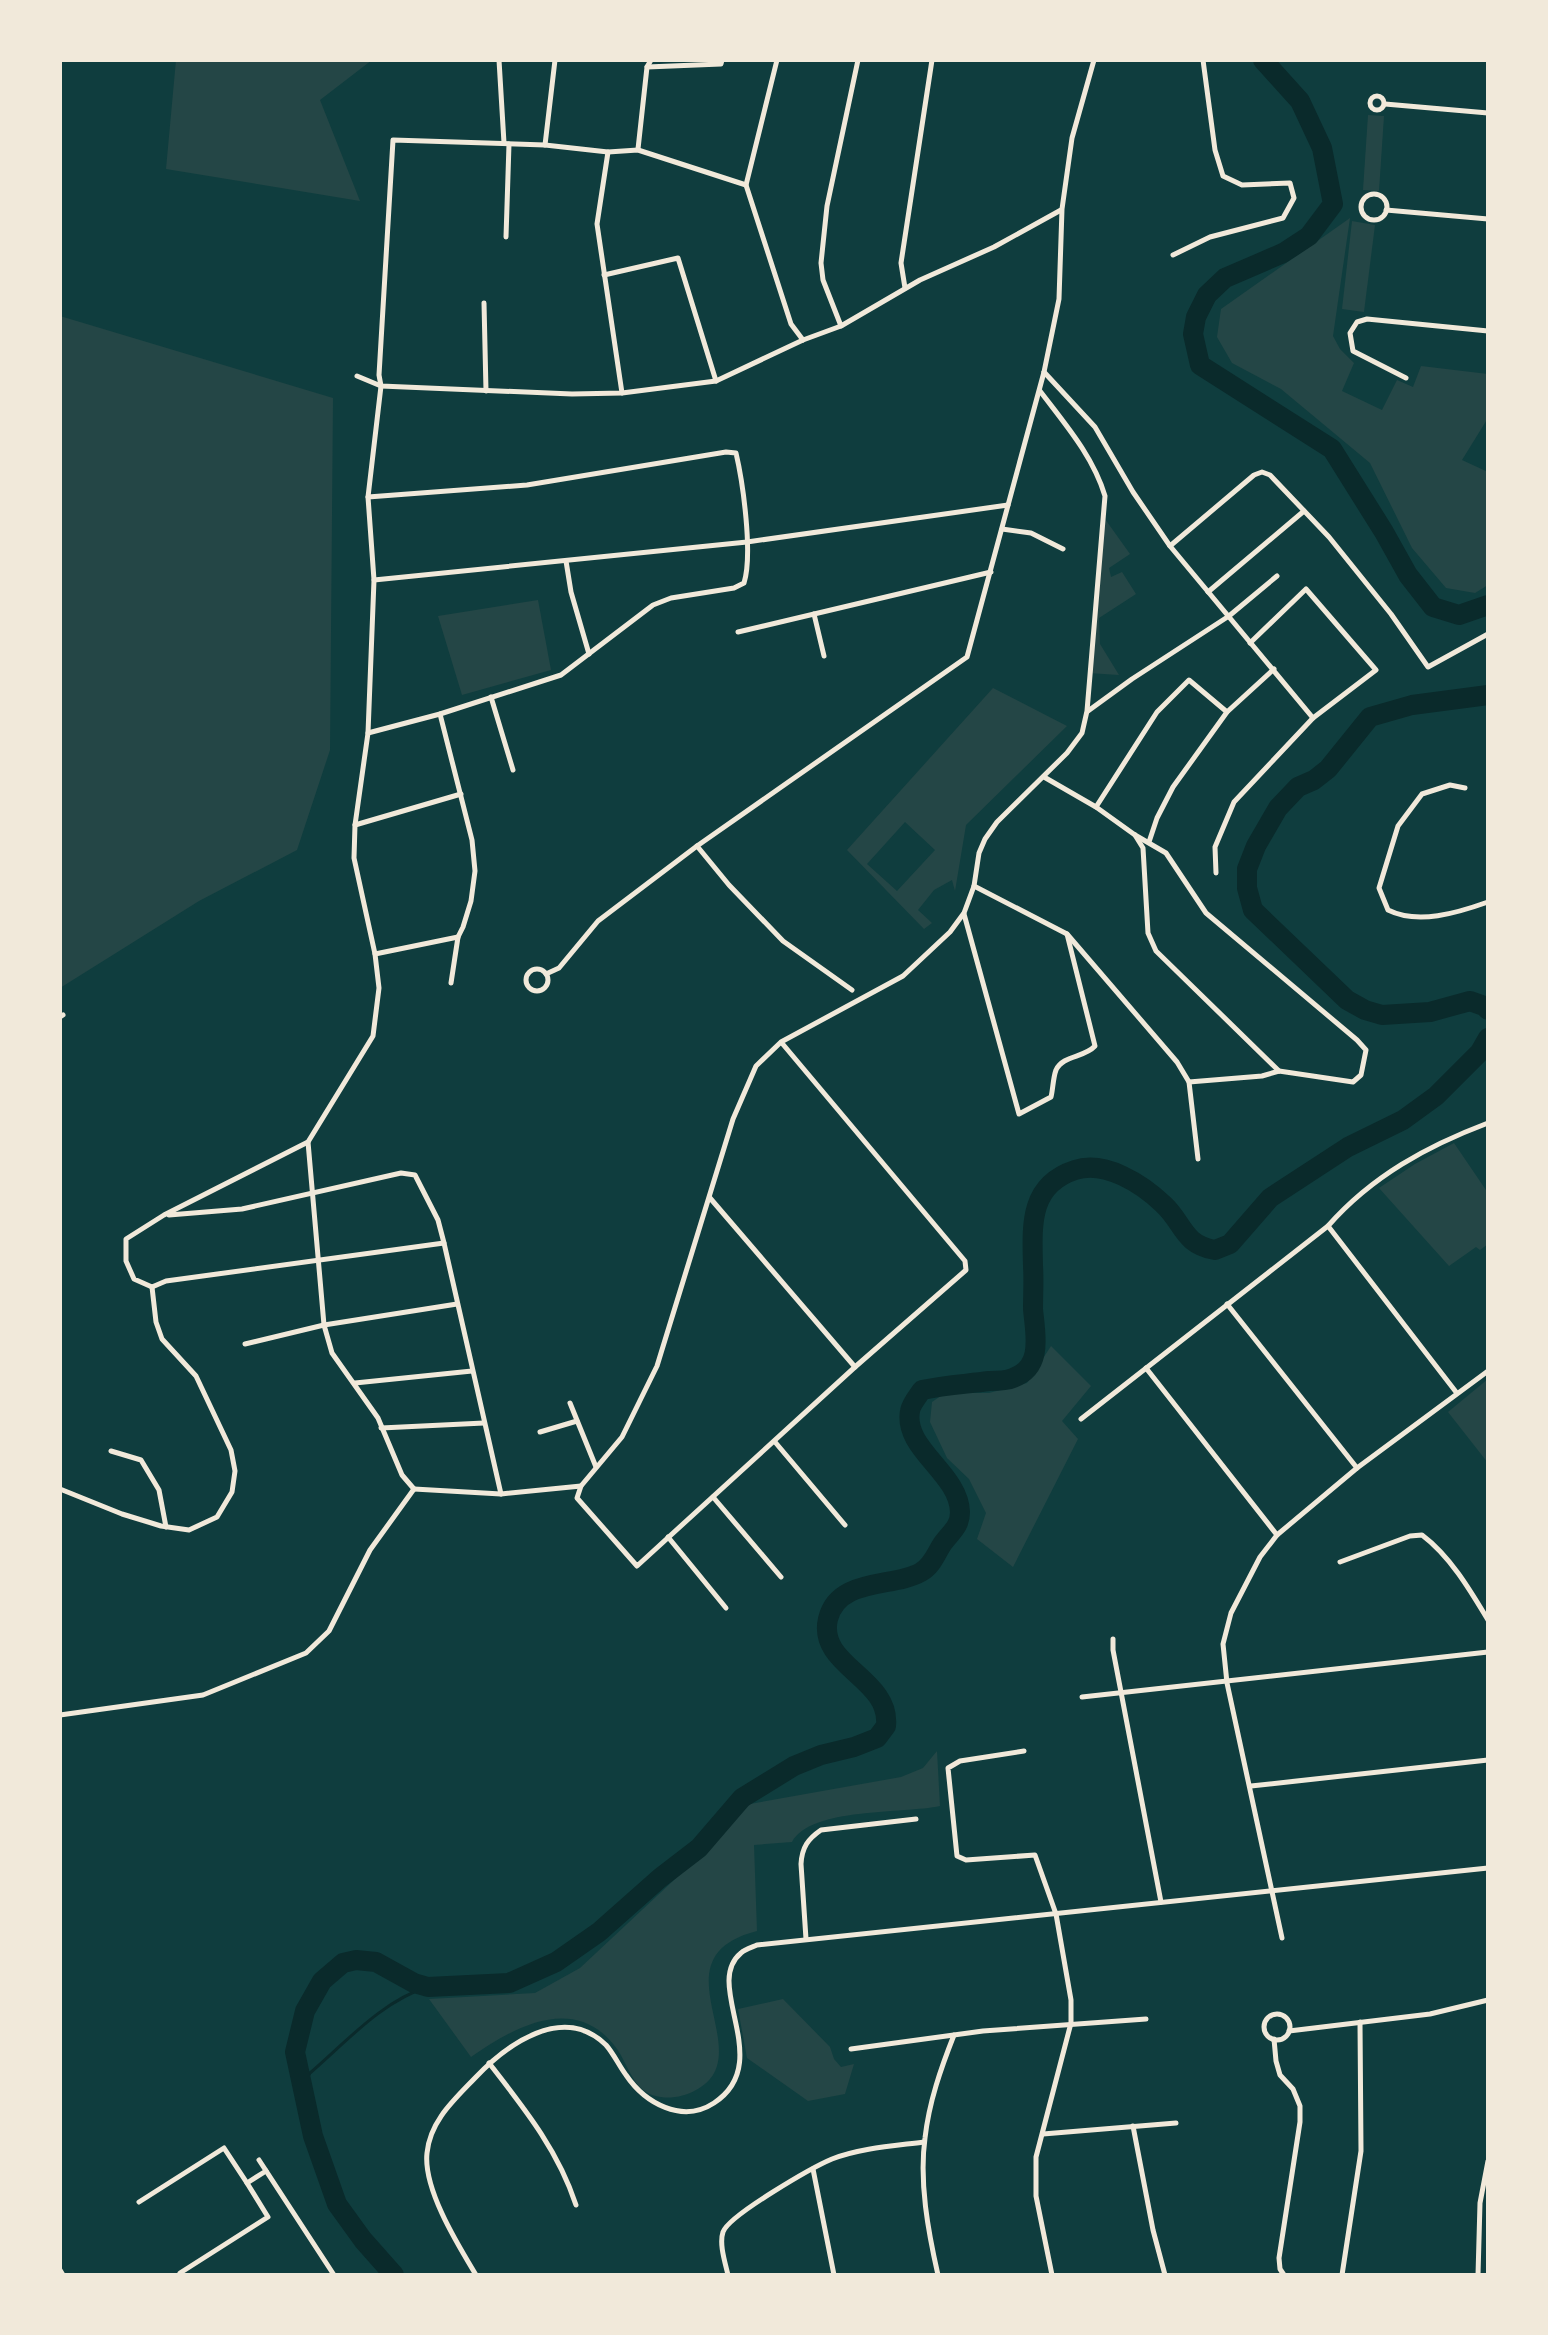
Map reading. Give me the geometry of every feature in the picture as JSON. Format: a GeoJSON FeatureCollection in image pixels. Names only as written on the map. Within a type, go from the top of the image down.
{"type":"FeatureCollection","features":[{"type":"Feature","properties":{"kind":"street"},"geometry":{"type":"LineString","coordinates":[[499,60],[506,144],[506,237]]}},
{"type":"Feature","properties":{"kind":"street"},"geometry":{"type":"LineString","coordinates":[[545,145],[555,60]]}},
{"type":"Feature","properties":{"kind":"street"},"geometry":{"type":"LineString","coordinates":[[638,150],[647,67],[651,60]]}},
{"type":"Feature","properties":{"kind":"street"},"geometry":{"type":"LineString","coordinates":[[777,60],[746,185],[791,324],[803,340]]}},
{"type":"Feature","properties":{"kind":"street"},"geometry":{"type":"LineString","coordinates":[[841,326],[823,280],[821,263],[827,206],[858,60]]}},
{"type":"Feature","properties":{"kind":"street"},"geometry":{"type":"LineString","coordinates":[[905,288],[901,263],[932,60]]}},
{"type":"Feature","properties":{"kind":"street"},"geometry":{"type":"LineString","coordinates":[[546,974],[559,968],[598,921],[697,846],[967,657],[1040,391],[1059,299],[1062,209],[1072,138],[1094,60]]}},
{"type":"Feature","properties":{"kind":"street"},"geometry":{"type":"LineString","coordinates":[[1173,255],[1210,237],[1283,218],[1294,198],[1290,183],[1242,185],[1223,176],[1215,150],[1203,60]]}},
{"type":"Feature","properties":{"kind":"street"},"geometry":{"type":"LineString","coordinates":[[647,67],[722,62]]}},
{"type":"Feature","properties":{"kind":"street"},"geometry":{"type":"LineString","coordinates":[[1385,104],[1488,113]]}},
{"type":"Feature","properties":{"kind":"street"},"geometry":{"type":"LineString","coordinates":[[444,1243],[166,1281],[152,1287],[134,1279],[126,1261],[126,1239],[164,1215],[308,1142],[373,1036],[379,988],[375,954],[354,858],[355,825],[368,733],[374,580],[368,497],[381,386],[379,375],[393,140],[545,145],[608,152],[638,150],[746,185]]}},
{"type":"Feature","properties":{"kind":"street"},"geometry":{"type":"LineString","coordinates":[[608,152],[597,224],[622,393]]}},
{"type":"Feature","properties":{"kind":"street"},"geometry":{"type":"LineString","coordinates":[[1376,194],[1385,202],[1386,210],[1382,217],[1370,219],[1363,214],[1362,202],[1367,196],[1376,194]]}},
{"type":"Feature","properties":{"kind":"street"},"geometry":{"type":"LineString","coordinates":[[357,376],[381,386],[622,393],[716,381],[803,340],[841,326],[905,288],[994,247],[1062,209]]}},
{"type":"Feature","properties":{"kind":"street"},"geometry":{"type":"LineString","coordinates":[[1386,210],[1488,219]]}},
{"type":"Feature","properties":{"kind":"street"},"geometry":{"type":"LineString","coordinates":[[604,275],[678,258],[716,381]]}},
{"type":"Feature","properties":{"kind":"street"},"geometry":{"type":"LineString","coordinates":[[484,303],[486,391]]}},
{"type":"Feature","properties":{"kind":"street"},"geometry":{"type":"LineString","coordinates":[[1406,378],[1353,351],[1350,333],[1357,322],[1367,319],[1488,331]]}},
{"type":"Feature","properties":{"kind":"street"},"geometry":{"type":"LineString","coordinates":[[1044,372],[1095,427],[1133,492],[1170,546],[1313,718]]}},
{"type":"Feature","properties":{"kind":"street"},"geometry":{"type":"LineString","coordinates":[[781,1042],[965,1261],[966,1270],[637,1566],[577,1498],[581,1486],[622,1437],[654,1374],[738,1106],[756,1066],[781,1042],[903,976],[950,932],[964,913],[985,839],[997,822],[1044,777],[1082,733],[1087,711],[1105,496],[1099,476],[1088,458],[1040,391]]}},
{"type":"Feature","properties":{"kind":"street"},"geometry":{"type":"LineString","coordinates":[[368,497],[527,485],[726,452],[736,453],[747,542],[744,583],[734,588],[671,598],[653,605],[561,675],[440,714],[368,733]]}},
{"type":"Feature","properties":{"kind":"street"},"geometry":{"type":"LineString","coordinates":[[1170,546],[1254,475],[1262,472],[1270,475],[1329,537],[1391,614],[1428,667],[1488,634]]}},
{"type":"Feature","properties":{"kind":"street"},"geometry":{"type":"LineString","coordinates":[[374,580],[747,542],[1008,505]]}},
{"type":"Feature","properties":{"kind":"street"},"geometry":{"type":"LineString","coordinates":[[1208,592],[1304,511]]}},
{"type":"Feature","properties":{"kind":"street"},"geometry":{"type":"LineString","coordinates":[[1002,529],[1031,533],[1063,549]]}},
{"type":"Feature","properties":{"kind":"street"},"geometry":{"type":"LineString","coordinates":[[566,561],[571,592],[589,654]]}},
{"type":"Feature","properties":{"kind":"street"},"geometry":{"type":"LineString","coordinates":[[738,632],[992,572]]}},
{"type":"Feature","properties":{"kind":"street"},"geometry":{"type":"LineString","coordinates":[[1087,711],[1229,616],[1277,576]]}},
{"type":"Feature","properties":{"kind":"street"},"geometry":{"type":"LineString","coordinates":[[1216,873],[1215,847],[1234,802],[1313,718],[1376,670],[1306,589],[1250,643]]}},
{"type":"Feature","properties":{"kind":"street"},"geometry":{"type":"LineString","coordinates":[[814,614],[824,656]]}},
{"type":"Feature","properties":{"kind":"street"},"geometry":{"type":"LineString","coordinates":[[1149,842],[1173,787],[1227,712],[1274,669]]}},
{"type":"Feature","properties":{"kind":"street"},"geometry":{"type":"LineString","coordinates":[[1096,807],[1157,712],[1189,680],[1227,712]]}},
{"type":"Feature","properties":{"kind":"street"},"geometry":{"type":"LineString","coordinates":[[491,697],[513,770]]}},
{"type":"Feature","properties":{"kind":"street"},"geometry":{"type":"LineString","coordinates":[[440,714],[472,840],[475,871],[471,901],[458,937],[451,983]]}},
{"type":"Feature","properties":{"kind":"street"},"geometry":{"type":"LineString","coordinates":[[1044,777],[1166,853],[1206,913],[1366,1050],[1361,1075],[1353,1082],[1279,1071],[1262,1076],[1189,1082]]}},
{"type":"Feature","properties":{"kind":"street"},"geometry":{"type":"LineString","coordinates":[[1465,788],[1450,785],[1422,794],[1398,826],[1379,888],[1388,910],[1403,917],[1424,917],[1488,902]]}},
{"type":"Feature","properties":{"kind":"street"},"geometry":{"type":"LineString","coordinates":[[355,825],[461,794]]}},
{"type":"Feature","properties":{"kind":"street"},"geometry":{"type":"LineString","coordinates":[[1135,835],[1143,848],[1148,933],[1156,951],[1279,1071]]}},
{"type":"Feature","properties":{"kind":"street"},"geometry":{"type":"LineString","coordinates":[[697,846],[729,885],[783,941],[852,990]]}},
{"type":"Feature","properties":{"kind":"street"},"geometry":{"type":"LineString","coordinates":[[974,886],[1067,934],[1177,1062],[1189,1082],[1198,1159]]}},
{"type":"Feature","properties":{"kind":"street"},"geometry":{"type":"LineString","coordinates":[[964,913],[1019,1114],[1051,1097],[1056,1070],[1066,1060],[1088,1054],[1095,1046],[1067,934]]}},
{"type":"Feature","properties":{"kind":"street"},"geometry":{"type":"LineString","coordinates":[[375,954],[458,937]]}},
{"type":"Feature","properties":{"kind":"street"},"geometry":{"type":"LineString","coordinates":[[540,969],[546,974],[547,983],[542,990],[533,990],[527,985],[526,976],[531,970],[540,969]]}},
{"type":"Feature","properties":{"kind":"street"},"geometry":{"type":"LineString","coordinates":[[1081,1419],[1328,1226],[1375,1180],[1418,1154],[1488,1123]]}},
{"type":"Feature","properties":{"kind":"street"},"geometry":{"type":"LineString","coordinates":[[308,1142],[324,1325],[332,1353],[355,1383],[381,1428],[402,1475],[414,1489],[501,1494],[581,1486]]}},
{"type":"Feature","properties":{"kind":"street"},"geometry":{"type":"LineString","coordinates":[[164,1215],[242,1209],[401,1173],[415,1175],[438,1220],[501,1494]]}},
{"type":"Feature","properties":{"kind":"street"},"geometry":{"type":"LineString","coordinates":[[710,1198],[855,1367]]}},
{"type":"Feature","properties":{"kind":"street"},"geometry":{"type":"LineString","coordinates":[[1328,1226],[1456,1392]]}},
{"type":"Feature","properties":{"kind":"street"},"geometry":{"type":"LineString","coordinates":[[60,1489],[122,1514],[166,1527],[189,1530],[217,1517],[232,1492],[235,1471],[231,1450],[196,1376],[162,1339],[156,1322],[152,1287]]}},
{"type":"Feature","properties":{"kind":"street"},"geometry":{"type":"LineString","coordinates":[[245,1344],[324,1325],[457,1304]]}},
{"type":"Feature","properties":{"kind":"street"},"geometry":{"type":"LineString","coordinates":[[1227,1304],[1357,1468]]}},
{"type":"Feature","properties":{"kind":"street"},"geometry":{"type":"LineString","coordinates":[[1146,1368],[1277,1535]]}},
{"type":"Feature","properties":{"kind":"street"},"geometry":{"type":"LineString","coordinates":[[355,1383],[472,1371]]}},
{"type":"Feature","properties":{"kind":"street"},"geometry":{"type":"LineString","coordinates":[[1282,1938],[1227,1683],[1223,1653],[1231,1613],[1260,1557],[1277,1535],[1357,1468],[1488,1371]]}},
{"type":"Feature","properties":{"kind":"street"},"geometry":{"type":"LineString","coordinates":[[570,1403],[596,1467]]}},
{"type":"Feature","properties":{"kind":"street"},"geometry":{"type":"LineString","coordinates":[[540,1432],[577,1421]]}},
{"type":"Feature","properties":{"kind":"street"},"geometry":{"type":"LineString","coordinates":[[381,1428],[484,1423]]}},
{"type":"Feature","properties":{"kind":"street"},"geometry":{"type":"LineString","coordinates":[[775,1442],[845,1525]]}},
{"type":"Feature","properties":{"kind":"street"},"geometry":{"type":"LineString","coordinates":[[111,1451],[141,1460],[159,1490],[166,1527]]}},
{"type":"Feature","properties":{"kind":"street"},"geometry":{"type":"LineString","coordinates":[[60,1715],[203,1695],[306,1653],[329,1631],[370,1550],[414,1489]]}},
{"type":"Feature","properties":{"kind":"street"},"geometry":{"type":"LineString","coordinates":[[713,1497],[781,1577]]}},
{"type":"Feature","properties":{"kind":"street"},"geometry":{"type":"LineString","coordinates":[[1340,1562],[1410,1536],[1422,1535],[1433,1544],[1472,1593],[1488,1620]]}},
{"type":"Feature","properties":{"kind":"street"},"geometry":{"type":"LineString","coordinates":[[668,1537],[726,1608]]}},
{"type":"Feature","properties":{"kind":"street"},"geometry":{"type":"LineString","coordinates":[[1113,1639],[1161,1902]]}},
{"type":"Feature","properties":{"kind":"street"},"geometry":{"type":"LineString","coordinates":[[1082,1697],[1488,1652]]}},
{"type":"Feature","properties":{"kind":"street"},"geometry":{"type":"LineString","coordinates":[[1024,1751],[960,1761],[948,1768],[957,1856],[966,1860],[1035,1855],[1056,1914],[1071,2000],[1071,2023],[1034,2175],[1052,2275]]}},
{"type":"Feature","properties":{"kind":"street"},"geometry":{"type":"LineString","coordinates":[[1251,1786],[1488,1760]]}},
{"type":"Feature","properties":{"kind":"street"},"geometry":{"type":"LineString","coordinates":[[806,1939],[801,1864],[802,1852],[809,1838],[821,1830],[916,1819]]}},
{"type":"Feature","properties":{"kind":"street"},"geometry":{"type":"LineString","coordinates":[[476,2275],[448,2223],[427,2170],[429,2139],[448,2105],[489,2063],[506,2048],[531,2035],[564,2027],[578,2029],[605,2044],[640,2093],[652,2102],[683,2112],[702,2110],[728,2090],[742,2054],[728,1981],[731,1967],[740,1953],[757,1945],[1488,1868]]}},
{"type":"Feature","properties":{"kind":"street"},"geometry":{"type":"LineString","coordinates":[[1289,2031],[1430,2014],[1488,2000]]}},
{"type":"Feature","properties":{"kind":"street"},"geometry":{"type":"LineString","coordinates":[[1274,2039],[1282,2039],[1289,2031],[1290,2024],[1286,2018],[1273,2015],[1265,2023],[1265,2030],[1274,2039],[1280,2075],[1293,2089],[1300,2114],[1279,2258],[1284,2275]]}},
{"type":"Feature","properties":{"kind":"street"},"geometry":{"type":"LineString","coordinates":[[851,2049],[1071,2023],[1146,2019]]}},
{"type":"Feature","properties":{"kind":"street"},"geometry":{"type":"LineString","coordinates":[[1342,2275],[1361,2151],[1360,2022]]}},
{"type":"Feature","properties":{"kind":"street"},"geometry":{"type":"LineString","coordinates":[[938,2275],[926,2200],[924,2142],[939,2074],[954,2035]]}},
{"type":"Feature","properties":{"kind":"street"},"geometry":{"type":"LineString","coordinates":[[489,2063],[542,2131],[568,2180],[576,2205]]}},
{"type":"Feature","properties":{"kind":"street"},"geometry":{"type":"LineString","coordinates":[[1043,2134],[1176,2123]]}},
{"type":"Feature","properties":{"kind":"street"},"geometry":{"type":"LineString","coordinates":[[1133,2126],[1165,2275]]}},
{"type":"Feature","properties":{"kind":"street"},"geometry":{"type":"LineString","coordinates":[[728,2275],[722,2235],[726,2226],[741,2212],[832,2159],[876,2148],[924,2142]]}},
{"type":"Feature","properties":{"kind":"street"},"geometry":{"type":"LineString","coordinates":[[139,2202],[224,2148],[268,2217],[180,2273]]}},
{"type":"Feature","properties":{"kind":"street"},"geometry":{"type":"LineString","coordinates":[[259,2160],[334,2275]]}},
{"type":"Feature","properties":{"kind":"street"},"geometry":{"type":"LineString","coordinates":[[1478,2275],[1480,2203],[1488,2161]]}},
{"type":"Feature","properties":{"kind":"street"},"geometry":{"type":"LineString","coordinates":[[813,2169],[834,2275]]}},
{"type":"Feature","properties":{"kind":"street"},"geometry":{"type":"LineString","coordinates":[[247,2183],[266,2171]]}},
{"type":"Feature","properties":{"kind":"street"},"geometry":{"type":"LineString","coordinates":[[60,2270],[63,2275]]}},
{"type":"Feature","properties":{"kind":"shaded area"},"geometry":{"type":"Polygon","coordinates":[[[176,60],[372,60],[320,100],[360,201],[166,169],[176,60]]]}},
{"type":"Feature","properties":{"kind":"shaded area"},"geometry":{"type":"Polygon","coordinates":[[[1368,115],[1384,116],[1379,191],[1363,190],[1368,115]]]}},
{"type":"Feature","properties":{"kind":"shaded area"},"geometry":{"type":"Polygon","coordinates":[[[1350,218],[1333,336],[1340,349],[1354,363],[1342,391],[1382,410],[1397,380],[1413,387],[1421,366],[1488,374],[1488,418],[1462,460],[1488,472],[1488,585],[1475,593],[1446,588],[1412,548],[1370,463],[1281,389],[1232,363],[1217,337],[1221,309],[1350,218]]]}},
{"type":"Feature","properties":{"kind":"shaded area"},"geometry":{"type":"Polygon","coordinates":[[[1352,221],[1375,225],[1364,312],[1342,309],[1352,221]]]}},
{"type":"Feature","properties":{"kind":"shaded area"},"geometry":{"type":"Polygon","coordinates":[[[60,316],[333,398],[330,750],[297,850],[199,901],[60,988],[60,316]]]}},
{"type":"Feature","properties":{"kind":"shaded area"},"geometry":{"type":"Polygon","coordinates":[[[1105,519],[1130,554],[1109,568],[1111,577],[1122,572],[1136,594],[1099,618],[1100,644],[1119,675],[1088,673],[1105,519]]]}},
{"type":"Feature","properties":{"kind":"shaded area"},"geometry":{"type":"Polygon","coordinates":[[[538,600],[551,670],[462,695],[438,616],[538,600]]]}},
{"type":"Feature","properties":{"kind":"shaded area"},"geometry":{"type":"Polygon","coordinates":[[[993,688],[1067,726],[966,825],[955,891],[952,880],[934,890],[918,910],[932,923],[924,929],[847,850],[993,688]],[[905,822],[867,864],[897,891],[935,850],[905,822]]]}},
{"type":"Feature","properties":{"kind":"shaded area"},"geometry":{"type":"Polygon","coordinates":[[[1454,1143],[1488,1193],[1488,1244],[1480,1250],[1476,1247],[1449,1266],[1379,1188],[1454,1143]]]}},
{"type":"Feature","properties":{"kind":"shaded area"},"geometry":{"type":"Polygon","coordinates":[[[1051,1346],[1091,1386],[1062,1421],[1078,1439],[1013,1567],[977,1539],[986,1513],[969,1479],[947,1458],[930,1422],[932,1402],[945,1393],[989,1393],[1027,1383],[1051,1346]]]}},
{"type":"Feature","properties":{"kind":"shaded area"},"geometry":{"type":"Polygon","coordinates":[[[1488,1379],[1488,1463],[1448,1412],[1488,1379]]]}},
{"type":"Feature","properties":{"kind":"shaded area"},"geometry":{"type":"Polygon","coordinates":[[[937,1751],[940,1806],[837,1817],[802,1831],[792,1842],[754,1845],[757,1931],[727,1944],[712,1962],[709,1984],[719,2054],[714,2074],[696,2090],[669,2098],[649,2094],[635,2081],[617,2049],[601,2032],[583,2022],[564,2019],[525,2026],[471,2057],[429,1999],[535,1993],[580,1968],[705,1851],[750,1804],[901,1777],[923,1768],[937,1751]]]}},
{"type":"Feature","properties":{"kind":"shaded area"},"geometry":{"type":"Polygon","coordinates":[[[783,1999],[830,2047],[841,2067],[854,2064],[845,2094],[808,2101],[747,2058],[738,2009],[783,1999]]]}},
{"type":"Feature","properties":{"kind":"waterway"},"geometry":{"type":"LineString","coordinates":[[1263,60],[1300,101],[1322,148],[1333,204],[1309,236],[1283,253],[1225,278],[1207,295],[1196,317],[1193,334],[1200,365],[1332,449],[1408,575],[1433,607],[1459,615],[1488,605]]}},
{"type":"Feature","properties":{"kind":"waterway"},"geometry":{"type":"LineString","coordinates":[[1488,695],[1412,705],[1370,717],[1328,769],[1298,787],[1278,808],[1247,869],[1247,888],[1253,910],[1347,1000],[1382,1015],[1430,1012],[1470,1001],[1488,1010]]}},
{"type":"Feature","properties":{"kind":"waterway"},"geometry":{"type":"LineString","coordinates":[[394,2275],[337,2204],[313,2136],[295,2052],[305,2011],[322,1981],[343,1963],[356,1960],[376,1962],[414,1983],[428,1987],[509,1983],[556,1962],[599,1932],[699,1848],[742,1798],[794,1766],[877,1738],[886,1726],[884,1710],[878,1696],[833,1649],[828,1635],[828,1619],[843,1596],[921,1572],[957,1526],[960,1517],[957,1498],[951,1485],[915,1437],[910,1425],[911,1408],[922,1390],[1007,1380],[1023,1373],[1029,1366],[1036,1338],[1033,1309],[1036,1208],[1041,1196],[1060,1177],[1087,1168],[1098,1168],[1122,1176],[1154,1196],[1196,1243],[1215,1250],[1230,1244],[1270,1198],[1348,1147],[1403,1120],[1436,1096],[1480,1052],[1488,1038]]}},
{"type":"Feature","properties":{"kind":"waterway"},"geometry":{"type":"LineString","coordinates":[[303,2094],[310,2073],[365,2024],[411,1993],[428,1987]]}}]}
